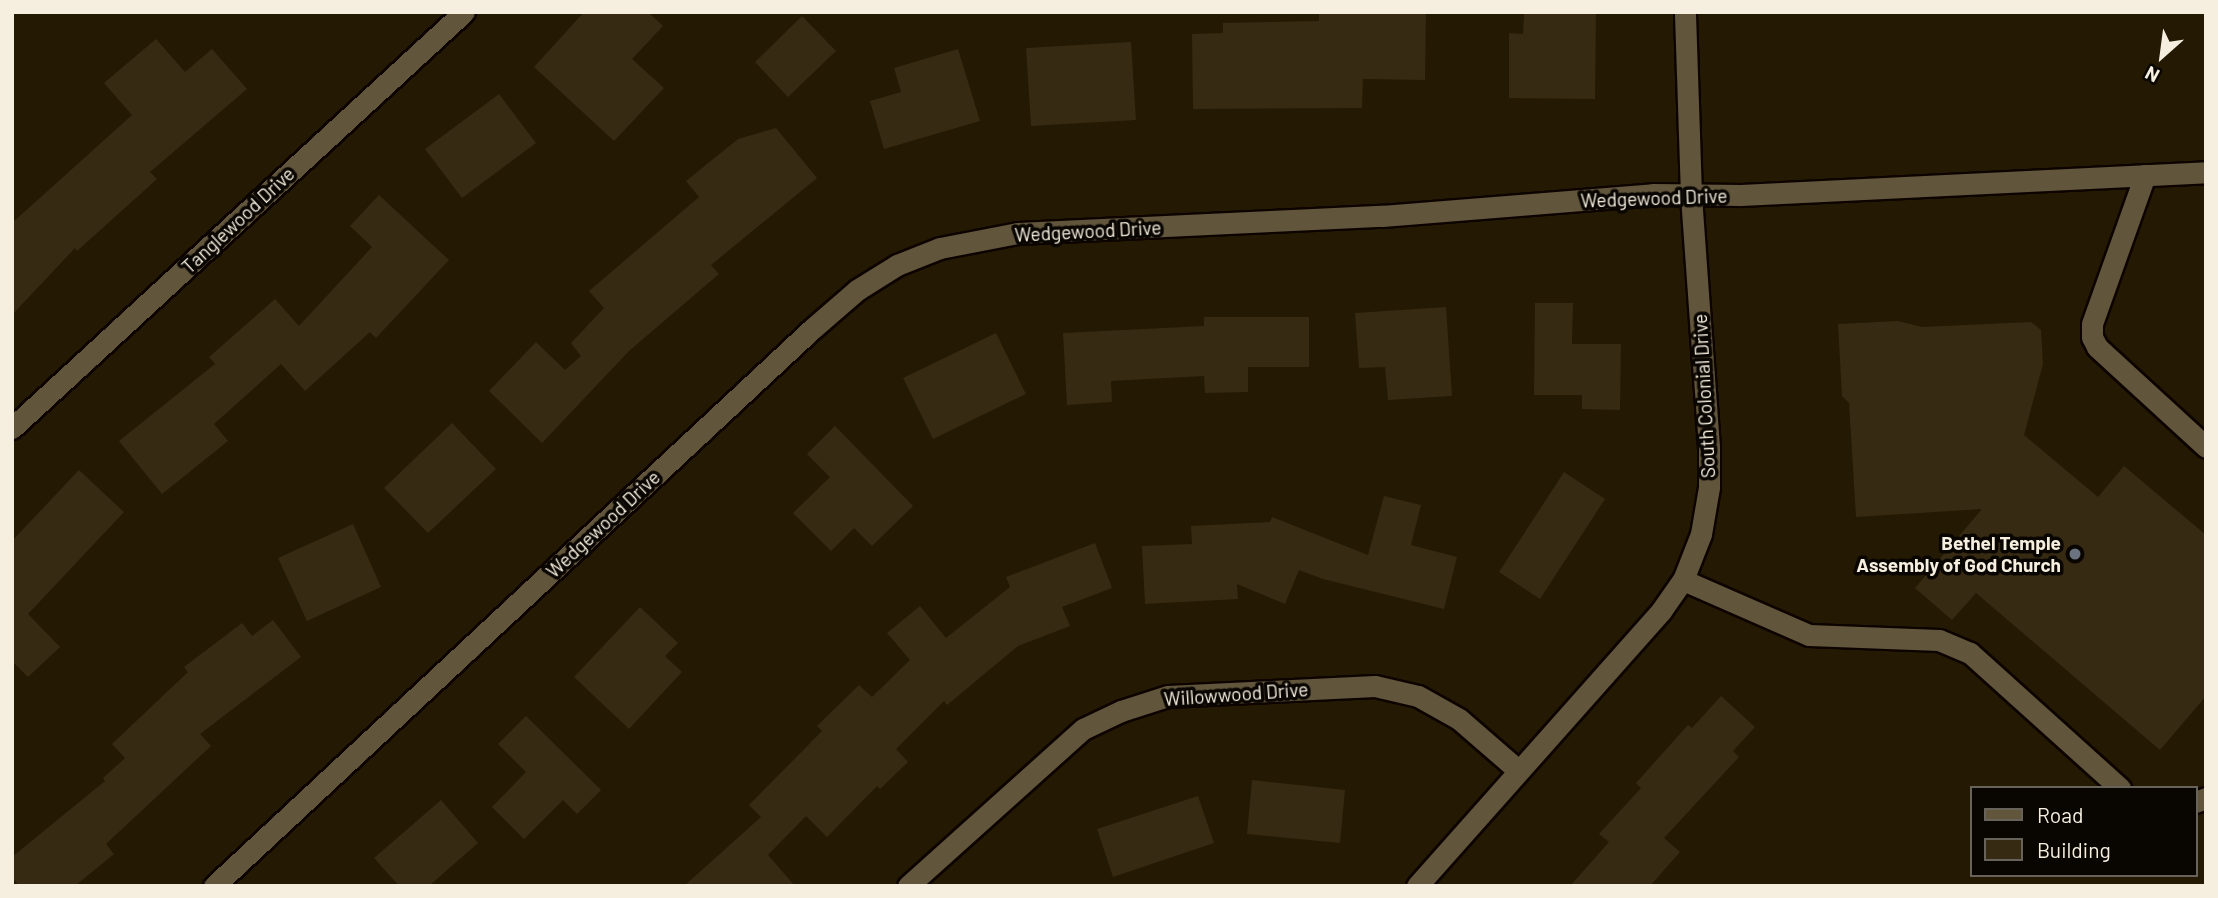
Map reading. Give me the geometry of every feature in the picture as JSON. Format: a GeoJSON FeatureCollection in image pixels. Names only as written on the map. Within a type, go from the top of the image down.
{"type":"FeatureCollection","features":[{"type":"Feature","properties":{"kind":"street","name":"Tanglewood Drive"},"geometry":{"type":"LineString","coordinates":[[12,428],[464,12]]}},
{"type":"Feature","properties":{"kind":"street","name":"South Colonial Drive"},"geometry":{"type":"LineString","coordinates":[[1417,886],[1661,611],[1683,580],[1701,534],[1709,487],[1691,195],[1685,12]]}},
{"type":"Feature","properties":{"kind":"street","name":"Wedgewood Drive"},"geometry":{"type":"LineString","coordinates":[[214,886],[812,329],[857,290],[897,265],[940,248],[1018,233],[1382,216],[1653,194],[1741,195],[2206,172]]}},
{"type":"Feature","properties":{"kind":"street"},"geometry":{"type":"LineString","coordinates":[[2146,176],[2092,324],[2092,337],[2097,347],[2206,447]]}},
{"type":"Feature","properties":{"kind":"street"},"geometry":{"type":"LineString","coordinates":[[1683,580],[1809,635],[1939,640],[1970,653],[2118,786]]}},
{"type":"Feature","properties":{"kind":"street","name":"Willowwood Drive"},"geometry":{"type":"LineString","coordinates":[[908,886],[1083,729],[1121,711],[1168,696],[1375,686],[1418,696],[1459,719],[1519,771]]}},
{"type":"Feature","properties":{"kind":"building"},"geometry":{"type":"Polygon","coordinates":[[[584,12],[648,12],[663,26],[632,59],[664,88],[614,141],[534,67],[584,12]]]}},
{"type":"Feature","properties":{"kind":"building"},"geometry":{"type":"Polygon","coordinates":[[[1319,12],[1426,12],[1425,80],[1363,79],[1362,108],[1193,109],[1192,34],[1223,33],[1223,23],[1319,21],[1319,12]]]}},
{"type":"Feature","properties":{"kind":"building"},"geometry":{"type":"Polygon","coordinates":[[[1596,12],[1595,99],[1509,98],[1509,33],[1523,34],[1524,13],[1596,12]]]}},
{"type":"Feature","properties":{"kind":"building"},"geometry":{"type":"Polygon","coordinates":[[[802,16],[836,51],[788,97],[755,62],[802,16]]]}},
{"type":"Feature","properties":{"kind":"building"},"geometry":{"type":"Polygon","coordinates":[[[156,39],[185,72],[212,49],[247,89],[150,172],[157,179],[77,251],[75,248],[12,315],[12,223],[132,115],[104,83],[156,39]]]}},
{"type":"Feature","properties":{"kind":"building"},"geometry":{"type":"Polygon","coordinates":[[[1131,42],[1136,120],[1031,126],[1026,48],[1131,42]]]}},
{"type":"Feature","properties":{"kind":"building"},"geometry":{"type":"Polygon","coordinates":[[[958,49],[980,121],[884,149],[870,101],[901,92],[894,68],[958,49]]]}},
{"type":"Feature","properties":{"kind":"building"},"geometry":{"type":"Polygon","coordinates":[[[499,94],[536,143],[462,198],[425,149],[499,94]]]}},
{"type":"Feature","properties":{"kind":"building"},"geometry":{"type":"Polygon","coordinates":[[[776,128],[817,178],[711,265],[719,274],[629,351],[542,443],[489,391],[536,342],[565,370],[581,356],[571,343],[604,308],[589,291],[699,197],[686,181],[738,139],[776,128]]]}},
{"type":"Feature","properties":{"kind":"building"},"geometry":{"type":"Polygon","coordinates":[[[379,195],[449,260],[376,338],[370,332],[305,391],[281,364],[214,424],[228,441],[162,494],[119,441],[215,364],[209,357],[275,299],[299,326],[372,247],[350,226],[379,195]]]}},
{"type":"Feature","properties":{"kind":"building"},"geometry":{"type":"Polygon","coordinates":[[[1535,303],[1573,303],[1572,344],[1621,344],[1620,410],[1582,409],[1582,395],[1534,395],[1535,303]]]}},
{"type":"Feature","properties":{"kind":"building"},"geometry":{"type":"Polygon","coordinates":[[[1446,307],[1452,396],[1388,400],[1385,367],[1359,368],[1355,313],[1446,307]]]}},
{"type":"Feature","properties":{"kind":"building"},"geometry":{"type":"Polygon","coordinates":[[[1204,317],[1309,317],[1309,367],[1248,367],[1248,392],[1205,393],[1204,376],[1111,381],[1112,402],[1067,405],[1063,333],[1204,326],[1204,317]]]}},
{"type":"Feature","properties":{"kind":"building","name":"Bethel Temple Assembly of God Church"},"geometry":{"type":"Polygon","coordinates":[[[1898,321],[1922,327],[2031,322],[2041,330],[2043,364],[2024,435],[2098,497],[2124,466],[2206,535],[2206,696],[2160,750],[1976,593],[1952,620],[1915,588],[1982,509],[1856,517],[1849,403],[1842,396],[1838,324],[1898,321]]]}},
{"type":"Feature","properties":{"kind":"building"},"geometry":{"type":"Polygon","coordinates":[[[996,333],[1026,394],[933,439],[903,378],[996,333]]]}},
{"type":"Feature","properties":{"kind":"building"},"geometry":{"type":"Polygon","coordinates":[[[452,423],[496,469],[428,533],[384,488],[452,423]]]}},
{"type":"Feature","properties":{"kind":"building"},"geometry":{"type":"Polygon","coordinates":[[[835,426],[913,506],[872,546],[854,528],[831,551],[793,513],[830,477],[807,454],[835,426]]]}},
{"type":"Feature","properties":{"kind":"building"},"geometry":{"type":"Polygon","coordinates":[[[79,470],[124,512],[28,614],[60,647],[28,677],[12,661],[12,541],[79,470]]]}},
{"type":"Feature","properties":{"kind":"building"},"geometry":{"type":"Polygon","coordinates":[[[1564,472],[1605,499],[1540,599],[1499,572],[1564,472]]]}},
{"type":"Feature","properties":{"kind":"building"},"geometry":{"type":"Polygon","coordinates":[[[1384,496],[1421,505],[1411,545],[1457,557],[1444,609],[1323,579],[1299,570],[1285,604],[1237,584],[1238,599],[1145,604],[1142,546],[1192,544],[1191,526],[1270,522],[1272,517],[1368,555],[1384,496]]]}},
{"type":"Feature","properties":{"kind":"building"},"geometry":{"type":"Polygon","coordinates":[[[353,524],[381,587],[307,621],[278,558],[353,524]]]}},
{"type":"Feature","properties":{"kind":"building"},"geometry":{"type":"Polygon","coordinates":[[[1095,543],[1112,588],[1062,607],[1070,626],[1018,646],[947,705],[944,701],[896,749],[908,762],[880,789],[877,786],[827,837],[806,816],[768,855],[795,886],[684,886],[761,817],[749,805],[822,731],[817,726],[859,685],[872,697],[910,660],[887,633],[920,606],[946,638],[1010,587],[1006,577],[1095,543]]]}},
{"type":"Feature","properties":{"kind":"building"},"geometry":{"type":"Polygon","coordinates":[[[640,607],[678,643],[665,656],[682,672],[629,729],[574,677],[640,607]]]}},
{"type":"Feature","properties":{"kind":"building"},"geometry":{"type":"Polygon","coordinates":[[[273,620],[301,657],[200,734],[211,746],[106,844],[114,854],[75,886],[19,886],[12,877],[12,857],[105,781],[103,778],[125,758],[112,744],[188,672],[184,667],[242,623],[252,636],[273,620]]]}},
{"type":"Feature","properties":{"kind":"building"},"geometry":{"type":"Polygon","coordinates":[[[1721,696],[1755,727],[1733,751],[1739,757],[1664,838],[1680,852],[1650,886],[1570,886],[1609,842],[1599,834],[1641,788],[1636,783],[1688,725],[1692,728],[1721,696]]]}},
{"type":"Feature","properties":{"kind":"building"},"geometry":{"type":"Polygon","coordinates":[[[526,716],[601,790],[577,814],[563,800],[524,839],[492,807],[526,772],[498,744],[526,716]]]}},
{"type":"Feature","properties":{"kind":"building"},"geometry":{"type":"Polygon","coordinates":[[[1252,780],[1345,790],[1340,843],[1247,834],[1252,780]]]}},
{"type":"Feature","properties":{"kind":"building"},"geometry":{"type":"Polygon","coordinates":[[[1198,796],[1214,843],[1113,877],[1097,829],[1198,796]]]}},
{"type":"Feature","properties":{"kind":"building"},"geometry":{"type":"Polygon","coordinates":[[[441,800],[478,843],[429,886],[399,886],[374,858],[441,800]]]}},
{"type":"Feature","properties":{"kind":"place","name":"Bethel Temple Assembly of God Church"},"geometry":{"type":"Point","coordinates":[2075,554]}}]}
